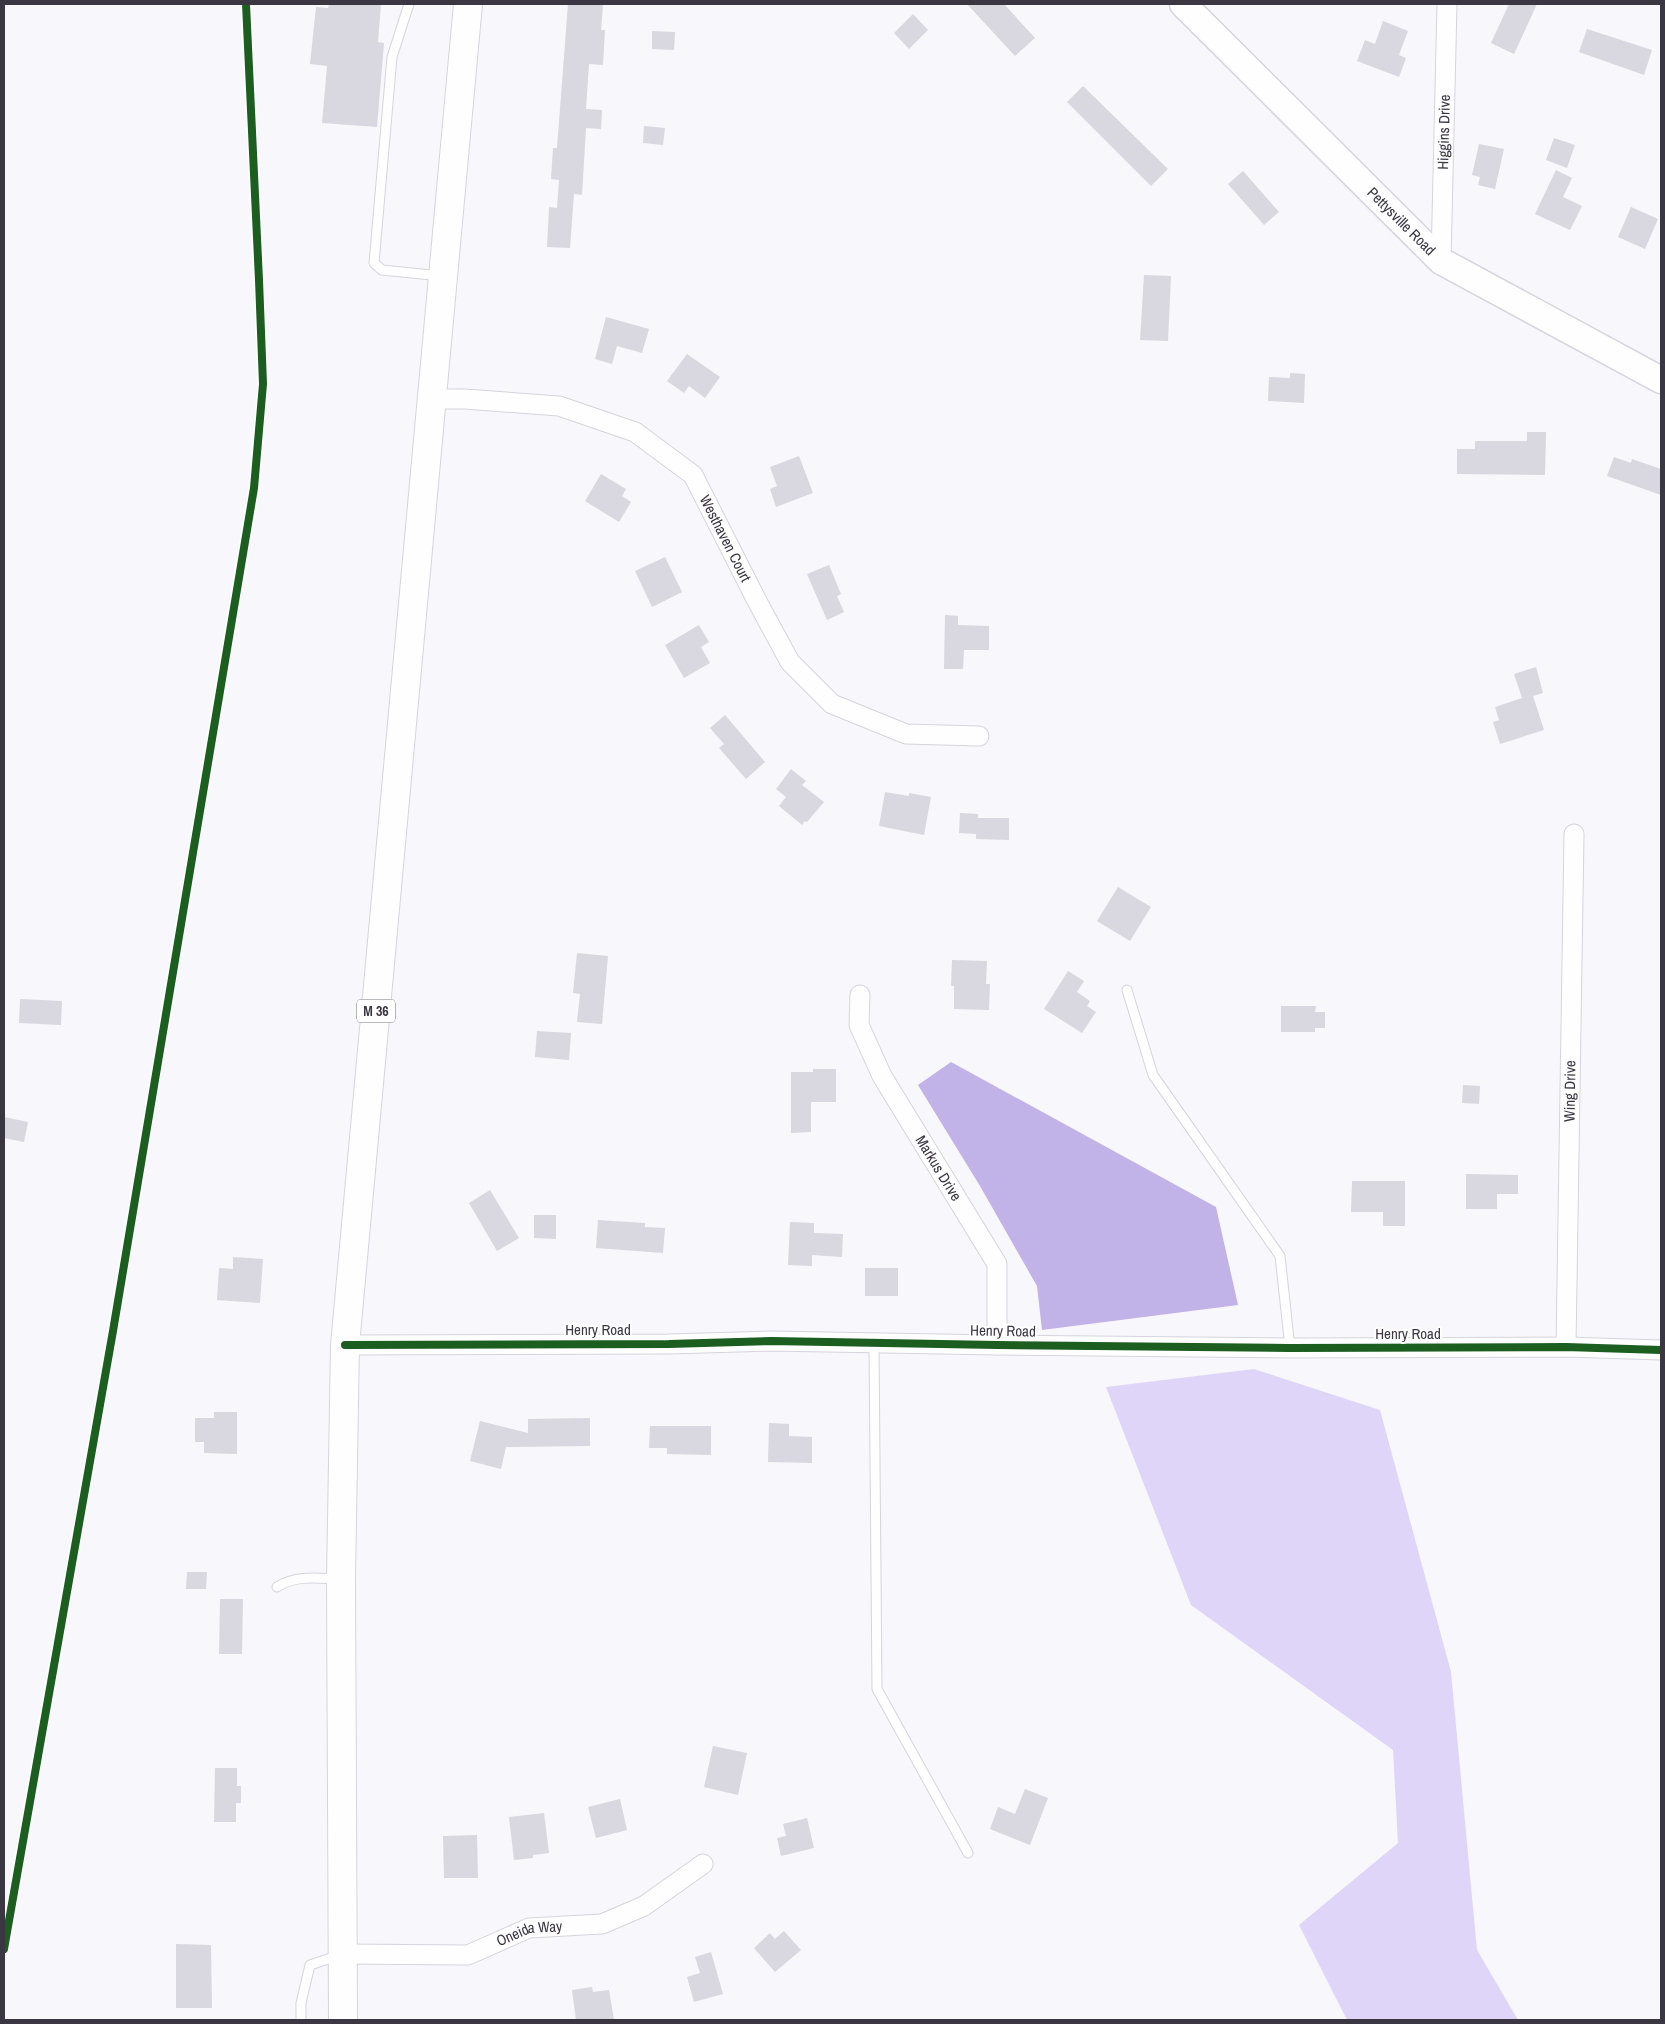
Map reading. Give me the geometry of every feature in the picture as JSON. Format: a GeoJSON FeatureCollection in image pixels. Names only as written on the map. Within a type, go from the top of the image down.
{"type":"FeatureCollection","features":[{"type":"Feature","properties":{"kind":"main road","name":"M 36"},"geometry":{"type":"LineString","coordinates":[[343,2020],[341,1579],[345,1345],[444,276],[464,4]]}},
{"type":"Feature","properties":{"kind":"main road","name":"Pettysville Road"},"geometry":{"type":"LineString","coordinates":[[1183,4],[1441,261],[1661,380]]}},
{"type":"Feature","properties":{"kind":"street","name":"Higgins Drive"},"geometry":{"type":"LineString","coordinates":[[1441,261],[1447,4]]}},
{"type":"Feature","properties":{"kind":"street","name":"Westhaven Court"},"geometry":{"type":"LineString","coordinates":[[432,399],[465,399],[560,406],[635,432],[693,475],[756,601],[790,662],[832,704],[906,734],[979,736]]}},
{"type":"Feature","properties":{"kind":"street","name":"Wing Drive"},"geometry":{"type":"LineString","coordinates":[[1566,1347],[1574,834]]}},
{"type":"Feature","properties":{"kind":"street","name":"Markus Drive"},"geometry":{"type":"LineString","coordinates":[[860,995],[859,1025],[882,1076],[997,1264],[997,1345]]}},
{"type":"Feature","properties":{"kind":"street","name":"Henry Road"},"geometry":{"type":"LineString","coordinates":[[345,1345],[669,1344],[771,1341],[1290,1348],[1566,1347],[1661,1350]]}},
{"type":"Feature","properties":{"kind":"street","name":"Oneida Way"},"geometry":{"type":"LineString","coordinates":[[342,1954],[468,1955],[529,1928],[602,1924],[644,1906],[703,1864]]}},
{"type":"Feature","properties":{"kind":"lane"},"geometry":{"type":"LineString","coordinates":[[409,4],[392,57],[374,263],[382,270],[444,276]]}},
{"type":"Feature","properties":{"kind":"lane"},"geometry":{"type":"LineString","coordinates":[[1127,990],[1153,1074],[1280,1256],[1290,1348]]}},
{"type":"Feature","properties":{"kind":"lane"},"geometry":{"type":"LineString","coordinates":[[874,1343],[877,1689],[968,1853]]}},
{"type":"Feature","properties":{"kind":"lane"},"geometry":{"type":"LineString","coordinates":[[277,1587],[284,1582],[304,1578],[341,1579]]}},
{"type":"Feature","properties":{"kind":"lane"},"geometry":{"type":"LineString","coordinates":[[300,2020],[301,2003],[310,1966],[342,1954]]}},
{"type":"Feature","properties":{"kind":"shaded area"},"geometry":{"type":"Polygon","coordinates":[[[951,1062],[1216,1207],[1238,1305],[1042,1330],[1037,1286],[980,1186],[918,1085],[951,1062]]]}},
{"type":"Feature","properties":{"kind":"shaded area"},"geometry":{"type":"Polygon","coordinates":[[[1254,1369],[1380,1410],[1451,1672],[1477,1950],[1518,2020],[1347,2020],[1299,1925],[1398,1843],[1393,1750],[1191,1605],[1106,1387],[1254,1369]]]}},
{"type":"Feature","properties":{"kind":"building"},"geometry":{"type":"Polygon","coordinates":[[[329,4],[381,4],[378,42],[384,43],[377,127],[322,123],[327,66],[310,64],[316,7],[328,8],[329,4]]]}},
{"type":"Feature","properties":{"kind":"building"},"geometry":{"type":"Polygon","coordinates":[[[568,4],[603,4],[601,30],[605,30],[603,65],[589,64],[586,109],[602,110],[601,129],[586,128],[582,195],[574,194],[570,248],[547,247],[549,207],[557,208],[559,180],[551,179],[553,148],[557,148],[568,4]]]}},
{"type":"Feature","properties":{"kind":"building"},"geometry":{"type":"Polygon","coordinates":[[[967,4],[1004,4],[1035,38],[1015,56],[967,4]]]}},
{"type":"Feature","properties":{"kind":"building"},"geometry":{"type":"Polygon","coordinates":[[[1509,4],[1537,4],[1514,54],[1491,43],[1509,4]]]}},
{"type":"Feature","properties":{"kind":"building"},"geometry":{"type":"Polygon","coordinates":[[[913,14],[928,30],[909,49],[894,33],[913,14]]]}},
{"type":"Feature","properties":{"kind":"building"},"geometry":{"type":"Polygon","coordinates":[[[1383,21],[1408,31],[1399,55],[1406,58],[1399,77],[1357,61],[1365,40],[1375,44],[1383,21]]]}},
{"type":"Feature","properties":{"kind":"building"},"geometry":{"type":"Polygon","coordinates":[[[1587,29],[1652,50],[1644,75],[1579,52],[1587,29]]]}},
{"type":"Feature","properties":{"kind":"building"},"geometry":{"type":"Polygon","coordinates":[[[652,31],[675,32],[674,50],[652,49],[652,31]]]}},
{"type":"Feature","properties":{"kind":"building"},"geometry":{"type":"Polygon","coordinates":[[[1083,86],[1168,169],[1151,186],[1067,102],[1083,86]]]}},
{"type":"Feature","properties":{"kind":"building"},"geometry":{"type":"Polygon","coordinates":[[[644,126],[665,128],[663,145],[643,143],[644,126]]]}},
{"type":"Feature","properties":{"kind":"building"},"geometry":{"type":"Polygon","coordinates":[[[1554,138],[1575,145],[1567,168],[1546,160],[1554,138]]]}},
{"type":"Feature","properties":{"kind":"building"},"geometry":{"type":"Polygon","coordinates":[[[1479,144],[1504,149],[1495,189],[1478,185],[1480,177],[1472,175],[1479,144]]]}},
{"type":"Feature","properties":{"kind":"building"},"geometry":{"type":"Polygon","coordinates":[[[1556,170],[1572,178],[1563,197],[1582,206],[1570,230],[1535,214],[1556,170]]]}},
{"type":"Feature","properties":{"kind":"building"},"geometry":{"type":"Polygon","coordinates":[[[1243,171],[1279,212],[1264,225],[1228,184],[1243,171]]]}},
{"type":"Feature","properties":{"kind":"building"},"geometry":{"type":"Polygon","coordinates":[[[1631,207],[1658,219],[1645,249],[1618,237],[1631,207]]]}},
{"type":"Feature","properties":{"kind":"building"},"geometry":{"type":"Polygon","coordinates":[[[1144,275],[1171,276],[1168,341],[1140,340],[1144,275]]]}},
{"type":"Feature","properties":{"kind":"building"},"geometry":{"type":"Polygon","coordinates":[[[606,317],[649,329],[642,353],[617,346],[612,364],[595,359],[606,317]]]}},
{"type":"Feature","properties":{"kind":"building"},"geometry":{"type":"Polygon","coordinates":[[[687,354],[720,377],[705,398],[689,386],[684,393],[667,381],[687,354]]]}},
{"type":"Feature","properties":{"kind":"building"},"geometry":{"type":"Polygon","coordinates":[[[1290,373],[1305,374],[1304,403],[1268,401],[1269,377],[1290,378],[1290,373]]]}},
{"type":"Feature","properties":{"kind":"building"},"geometry":{"type":"Polygon","coordinates":[[[1527,432],[1546,432],[1545,475],[1457,474],[1457,449],[1475,449],[1475,441],[1527,441],[1527,432]]]}},
{"type":"Feature","properties":{"kind":"building"},"geometry":{"type":"Polygon","coordinates":[[[799,456],[813,493],[776,507],[770,489],[777,486],[770,467],[799,456]]]}},
{"type":"Feature","properties":{"kind":"building"},"geometry":{"type":"Polygon","coordinates":[[[1614,457],[1631,463],[1632,459],[1661,469],[1661,495],[1607,476],[1614,457]]]}},
{"type":"Feature","properties":{"kind":"building"},"geometry":{"type":"Polygon","coordinates":[[[601,474],[626,489],[622,496],[631,502],[619,522],[585,501],[601,474]]]}},
{"type":"Feature","properties":{"kind":"building"},"geometry":{"type":"Polygon","coordinates":[[[665,557],[682,592],[652,607],[635,571],[665,557]]]}},
{"type":"Feature","properties":{"kind":"building"},"geometry":{"type":"Polygon","coordinates":[[[829,565],[841,594],[837,596],[844,612],[827,620],[807,574],[829,565]]]}},
{"type":"Feature","properties":{"kind":"building"},"geometry":{"type":"Polygon","coordinates":[[[945,615],[958,616],[958,625],[989,626],[989,650],[964,650],[963,669],[944,669],[945,615]]]}},
{"type":"Feature","properties":{"kind":"building"},"geometry":{"type":"Polygon","coordinates":[[[699,625],[709,642],[701,647],[710,663],[684,678],[665,645],[699,625]]]}},
{"type":"Feature","properties":{"kind":"building"},"geometry":{"type":"Polygon","coordinates":[[[1536,667],[1543,693],[1533,696],[1544,730],[1500,744],[1493,722],[1499,720],[1495,707],[1522,698],[1514,674],[1536,667]]]}},
{"type":"Feature","properties":{"kind":"building"},"geometry":{"type":"Polygon","coordinates":[[[725,715],[765,762],[746,779],[719,748],[724,744],[710,728],[725,715]]]}},
{"type":"Feature","properties":{"kind":"building"},"geometry":{"type":"Polygon","coordinates":[[[791,769],[806,781],[802,785],[824,802],[807,822],[805,821],[802,825],[779,806],[786,797],[776,789],[791,769]]]}},
{"type":"Feature","properties":{"kind":"building"},"geometry":{"type":"Polygon","coordinates":[[[885,792],[909,796],[909,793],[931,797],[924,835],[879,826],[885,792]]]}},
{"type":"Feature","properties":{"kind":"building"},"geometry":{"type":"Polygon","coordinates":[[[960,813],[978,814],[978,818],[1009,818],[1009,840],[976,839],[976,834],[959,833],[960,813]]]}},
{"type":"Feature","properties":{"kind":"building"},"geometry":{"type":"Polygon","coordinates":[[[1118,887],[1151,907],[1130,941],[1097,921],[1118,887]]]}},
{"type":"Feature","properties":{"kind":"building"},"geometry":{"type":"Polygon","coordinates":[[[577,953],[608,956],[602,1024],[577,1022],[580,994],[573,993],[577,953]]]}},
{"type":"Feature","properties":{"kind":"building"},"geometry":{"type":"Polygon","coordinates":[[[952,960],[987,961],[986,984],[990,984],[989,1010],[954,1009],[954,986],[951,986],[952,960]]]}},
{"type":"Feature","properties":{"kind":"building"},"geometry":{"type":"Polygon","coordinates":[[[1068,971],[1084,981],[1077,992],[1090,1001],[1087,1006],[1096,1012],[1082,1033],[1044,1009],[1068,971]]]}},
{"type":"Feature","properties":{"kind":"building"},"geometry":{"type":"Polygon","coordinates":[[[20,999],[62,1001],[61,1025],[19,1023],[20,999]]]}},
{"type":"Feature","properties":{"kind":"building"},"geometry":{"type":"Polygon","coordinates":[[[1281,1006],[1316,1006],[1315,1012],[1325,1012],[1325,1028],[1315,1028],[1315,1032],[1281,1032],[1281,1006]]]}},
{"type":"Feature","properties":{"kind":"building"},"geometry":{"type":"Polygon","coordinates":[[[537,1031],[571,1033],[569,1060],[535,1057],[537,1031]]]}},
{"type":"Feature","properties":{"kind":"building"},"geometry":{"type":"Polygon","coordinates":[[[813,1069],[836,1069],[836,1102],[811,1102],[811,1132],[791,1133],[791,1072],[813,1072],[813,1069]]]}},
{"type":"Feature","properties":{"kind":"building"},"geometry":{"type":"Polygon","coordinates":[[[1463,1085],[1480,1086],[1479,1104],[1462,1103],[1463,1085]]]}},
{"type":"Feature","properties":{"kind":"building"},"geometry":{"type":"Polygon","coordinates":[[[4,1117],[28,1122],[24,1142],[4,1138],[4,1117]]]}},
{"type":"Feature","properties":{"kind":"building"},"geometry":{"type":"Polygon","coordinates":[[[1466,1174],[1518,1175],[1518,1194],[1497,1194],[1497,1209],[1466,1209],[1466,1174]]]}},
{"type":"Feature","properties":{"kind":"building"},"geometry":{"type":"Polygon","coordinates":[[[1352,1181],[1405,1181],[1405,1226],[1383,1226],[1383,1212],[1351,1212],[1352,1181]]]}},
{"type":"Feature","properties":{"kind":"building"},"geometry":{"type":"Polygon","coordinates":[[[490,1190],[519,1238],[497,1251],[469,1203],[490,1190]]]}},
{"type":"Feature","properties":{"kind":"building"},"geometry":{"type":"Polygon","coordinates":[[[534,1215],[556,1215],[556,1239],[534,1238],[534,1215]]]}},
{"type":"Feature","properties":{"kind":"building"},"geometry":{"type":"Polygon","coordinates":[[[598,1220],[645,1223],[645,1227],[665,1228],[663,1253],[596,1248],[598,1220]]]}},
{"type":"Feature","properties":{"kind":"building"},"geometry":{"type":"Polygon","coordinates":[[[790,1222],[814,1223],[814,1233],[843,1234],[842,1257],[812,1255],[812,1266],[788,1265],[790,1222]]]}},
{"type":"Feature","properties":{"kind":"building"},"geometry":{"type":"Polygon","coordinates":[[[233,1257],[263,1259],[260,1303],[217,1300],[219,1268],[233,1269],[233,1257]]]}},
{"type":"Feature","properties":{"kind":"building"},"geometry":{"type":"Polygon","coordinates":[[[865,1268],[898,1268],[898,1296],[865,1296],[865,1268]]]}},
{"type":"Feature","properties":{"kind":"building"},"geometry":{"type":"Polygon","coordinates":[[[214,1412],[237,1412],[237,1454],[204,1453],[204,1442],[195,1442],[195,1418],[214,1418],[214,1412]]]}},
{"type":"Feature","properties":{"kind":"building"},"geometry":{"type":"Polygon","coordinates":[[[590,1418],[590,1446],[506,1447],[501,1469],[470,1461],[480,1421],[528,1433],[528,1419],[590,1418]]]}},
{"type":"Feature","properties":{"kind":"building"},"geometry":{"type":"Polygon","coordinates":[[[769,1423],[789,1424],[789,1436],[812,1437],[812,1463],[768,1462],[769,1423]]]}},
{"type":"Feature","properties":{"kind":"building"},"geometry":{"type":"Polygon","coordinates":[[[650,1426],[711,1426],[711,1455],[667,1454],[667,1448],[649,1448],[650,1426]]]}},
{"type":"Feature","properties":{"kind":"building"},"geometry":{"type":"Polygon","coordinates":[[[187,1572],[207,1572],[206,1589],[186,1589],[187,1572]]]}},
{"type":"Feature","properties":{"kind":"building"},"geometry":{"type":"Polygon","coordinates":[[[220,1599],[243,1599],[242,1654],[219,1654],[220,1599]]]}},
{"type":"Feature","properties":{"kind":"building"},"geometry":{"type":"Polygon","coordinates":[[[713,1746],[747,1753],[738,1795],[704,1787],[713,1746]]]}},
{"type":"Feature","properties":{"kind":"building"},"geometry":{"type":"Polygon","coordinates":[[[215,1768],[237,1768],[237,1786],[241,1786],[241,1803],[236,1803],[236,1822],[214,1822],[215,1768]]]}},
{"type":"Feature","properties":{"kind":"building"},"geometry":{"type":"Polygon","coordinates":[[[1025,1789],[1048,1798],[1030,1845],[990,1829],[998,1807],[1015,1814],[1025,1789]]]}},
{"type":"Feature","properties":{"kind":"building"},"geometry":{"type":"Polygon","coordinates":[[[620,1799],[627,1830],[596,1838],[588,1807],[620,1799]]]}},
{"type":"Feature","properties":{"kind":"building"},"geometry":{"type":"Polygon","coordinates":[[[544,1813],[549,1853],[533,1855],[533,1858],[514,1860],[509,1817],[544,1813]]]}},
{"type":"Feature","properties":{"kind":"building"},"geometry":{"type":"Polygon","coordinates":[[[807,1818],[814,1848],[781,1856],[777,1838],[786,1836],[783,1824],[807,1818]]]}},
{"type":"Feature","properties":{"kind":"building"},"geometry":{"type":"Polygon","coordinates":[[[477,1835],[478,1878],[444,1878],[443,1836],[477,1835]]]}},
{"type":"Feature","properties":{"kind":"building"},"geometry":{"type":"Polygon","coordinates":[[[784,1931],[801,1950],[775,1972],[754,1948],[770,1933],[775,1939],[784,1931]]]}},
{"type":"Feature","properties":{"kind":"building"},"geometry":{"type":"Polygon","coordinates":[[[176,1944],[211,1945],[212,2008],[176,2008],[176,1944]]]}},
{"type":"Feature","properties":{"kind":"building"},"geometry":{"type":"Polygon","coordinates":[[[711,1952],[723,1994],[694,2002],[687,1977],[700,1973],[695,1957],[711,1952]]]}},
{"type":"Feature","properties":{"kind":"building"},"geometry":{"type":"Polygon","coordinates":[[[592,1987],[593,1992],[609,1990],[614,2020],[576,2020],[572,1990],[592,1987]]]}},
{"type":"Feature","properties":{"kind":"cycle path"},"geometry":{"type":"LineString","coordinates":[[4,1949],[113,1331],[254,488],[263,384],[246,4]]}},
{"type":"Feature","properties":{"kind":"cycle path"},"geometry":{"type":"LineString","coordinates":[[345,1345],[669,1344],[771,1341],[1290,1348],[1566,1347],[1661,1350]]}}]}
